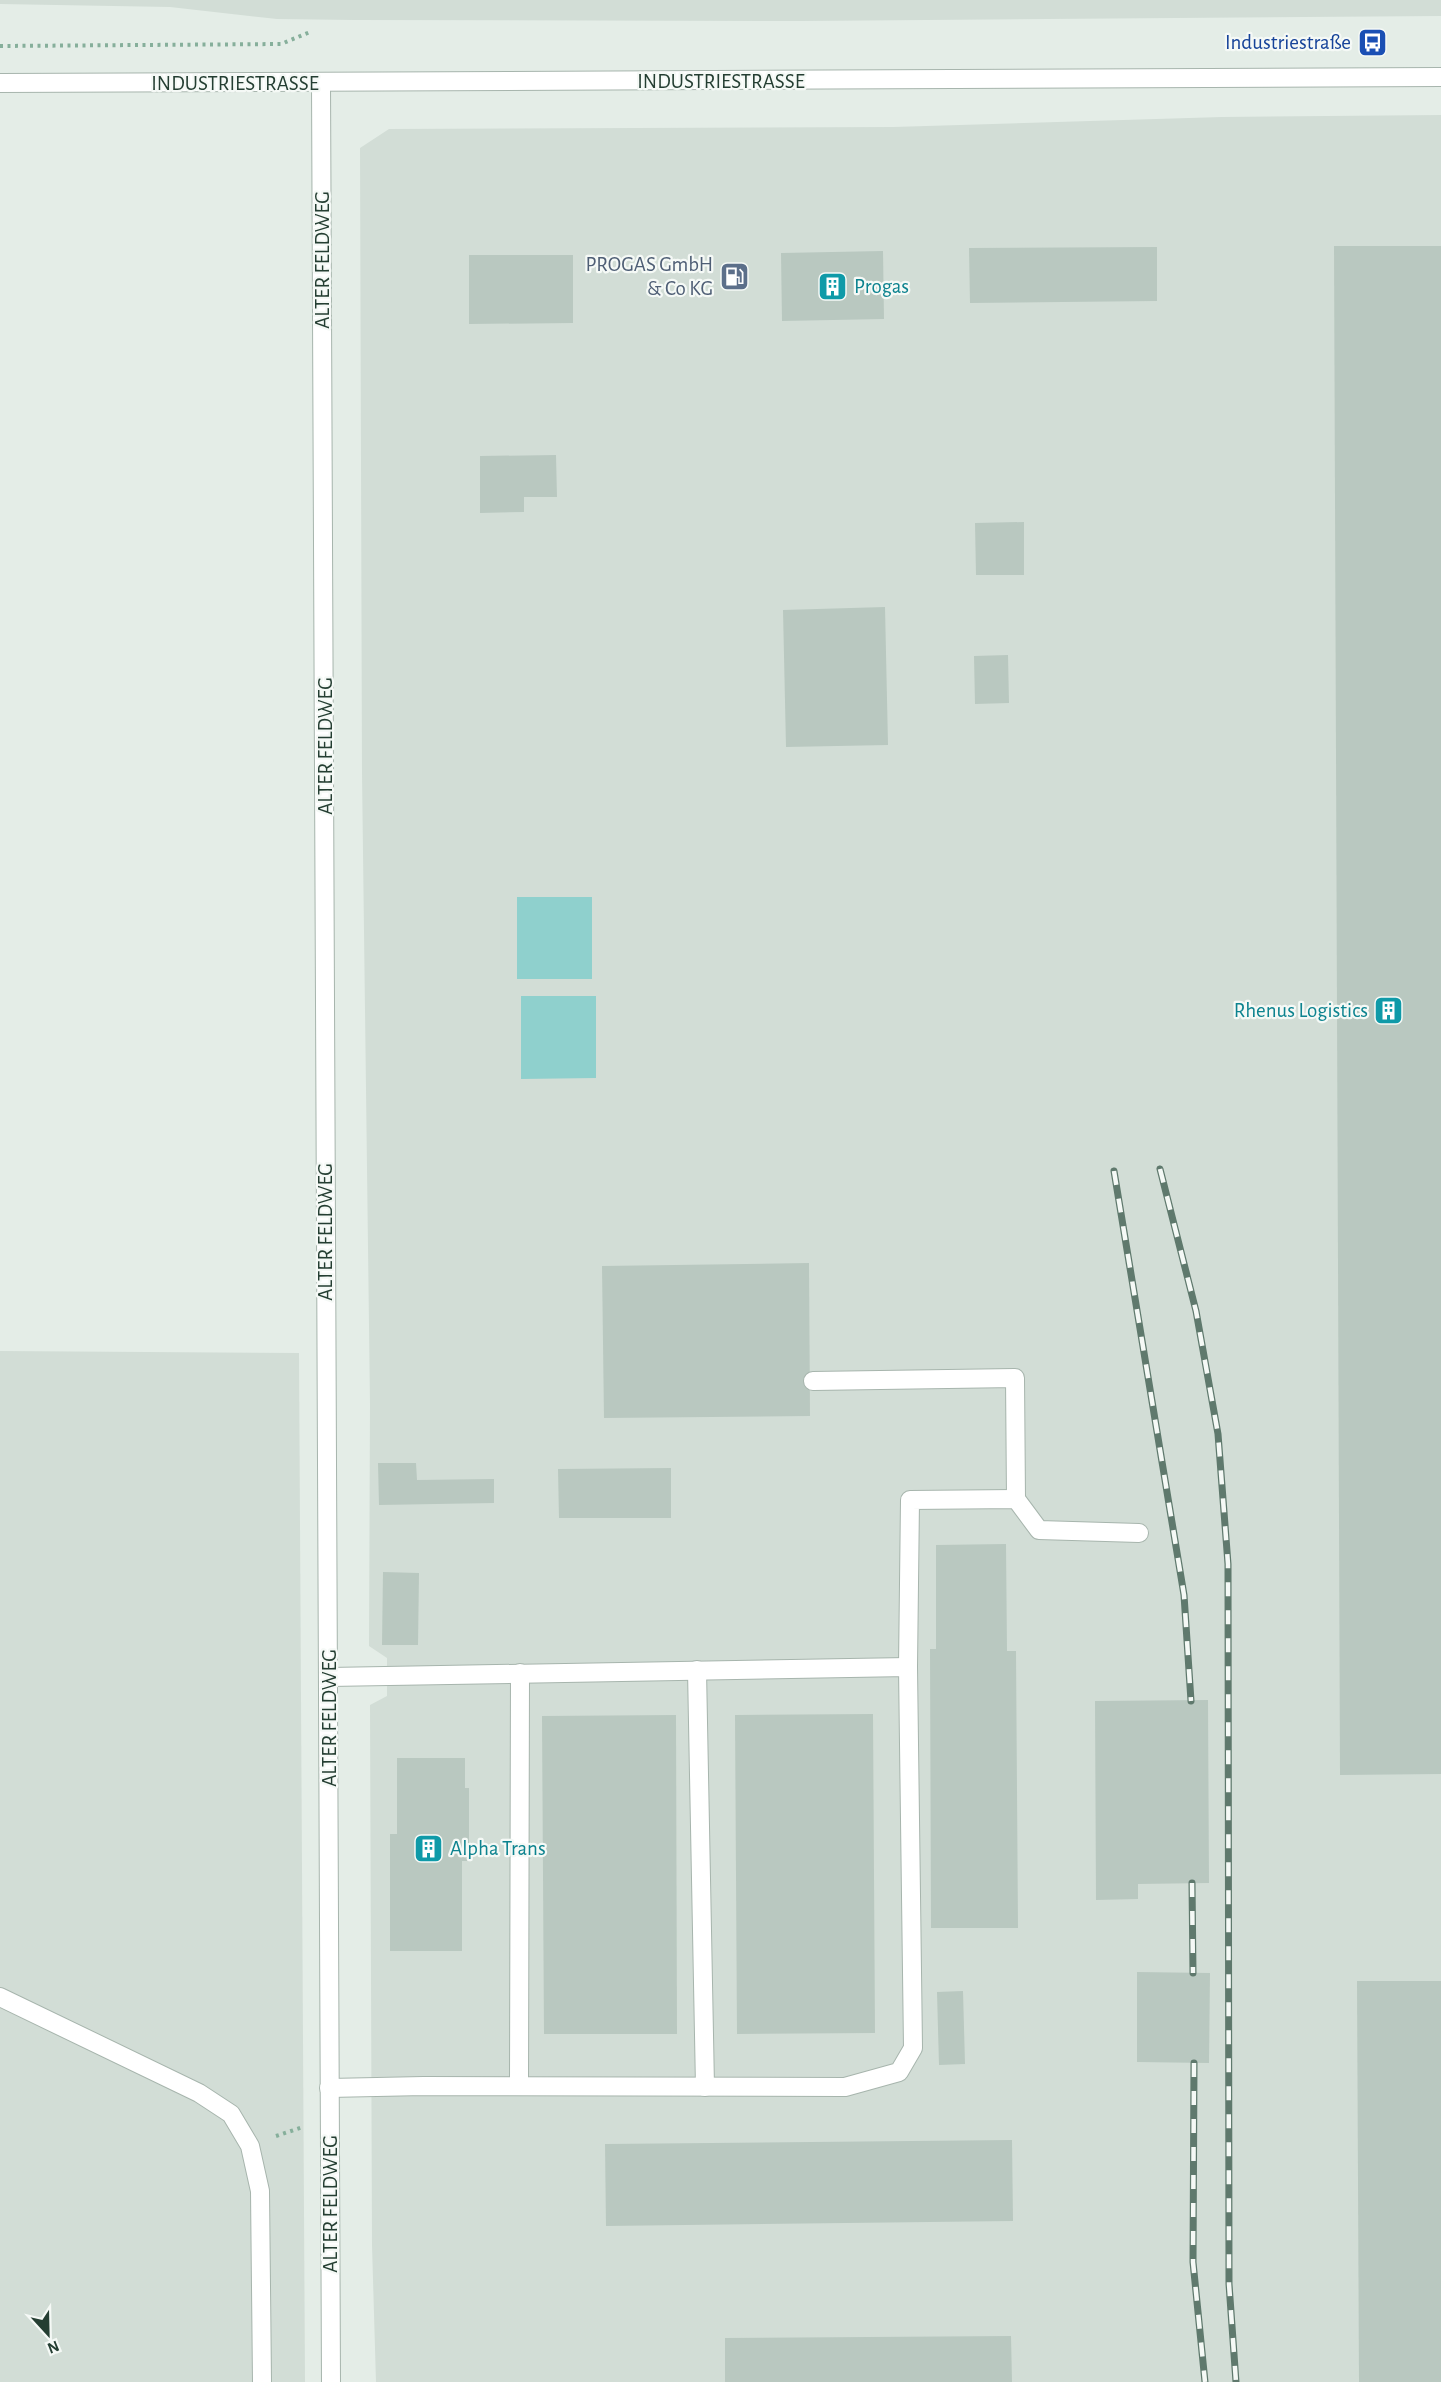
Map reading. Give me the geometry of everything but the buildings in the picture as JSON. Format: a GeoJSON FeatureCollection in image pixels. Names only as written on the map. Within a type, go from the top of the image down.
{"type":"FeatureCollection","features":[{"type":"Feature","properties":{"kind":"street","name":"INDUSTRIESTRASSE"},"geometry":{"type":"LineString","coordinates":[[0,83],[1441,77]]}},
{"type":"Feature","properties":{"kind":"street","name":"ALTER FELDWEG"},"geometry":{"type":"LineString","coordinates":[[321,83],[326,807],[325,1308],[329,1677],[331,2382]]}},
{"type":"Feature","properties":{"kind":"street"},"geometry":{"type":"LineString","coordinates":[[813,1381],[1015,1378],[1016,1498],[1039,1530],[1139,1533]]}},
{"type":"Feature","properties":{"kind":"street"},"geometry":{"type":"LineString","coordinates":[[329,2088],[845,2087],[899,2072],[913,2048],[908,1667],[910,1500],[1016,1498]]}},
{"type":"Feature","properties":{"kind":"street"},"geometry":{"type":"LineString","coordinates":[[329,1677],[908,1667]]}},
{"type":"Feature","properties":{"kind":"street"},"geometry":{"type":"LineString","coordinates":[[697,1670],[705,2087]]}},
{"type":"Feature","properties":{"kind":"street"},"geometry":{"type":"LineString","coordinates":[[519,2086],[520,1673]]}},
{"type":"Feature","properties":{"kind":"street"},"geometry":{"type":"LineString","coordinates":[[0,1997],[199,2093],[231,2114],[250,2146],[260,2191],[262,2382]]}},
{"type":"Feature","properties":{"kind":"path"},"geometry":{"type":"LineString","coordinates":[[0,46],[281,44],[310,32]]}},
{"type":"Feature","properties":{"kind":"path"},"geometry":{"type":"LineString","coordinates":[[250,2146],[310,2124],[329,2088]]}},
{"type":"Feature","properties":{"kind":"shaded area"},"geometry":{"type":"Polygon","coordinates":[[[0,0],[1441,0],[1441,16],[802,21],[354,20],[277,19],[170,7],[0,4],[0,0]]]}},
{"type":"Feature","properties":{"kind":"shaded area"},"geometry":{"type":"Polygon","coordinates":[[[1441,115],[1441,2382],[376,2382],[372,2245],[370,1705],[387,1696],[387,1658],[369,1646],[370,1404],[362,773],[360,148],[389,129],[893,127],[1222,117],[1441,115]]]}},
{"type":"Feature","properties":{"kind":"shaded area"},"geometry":{"type":"Polygon","coordinates":[[[0,1351],[299,1353],[305,2382],[0,2382],[0,1351]]]}},
{"type":"Feature","properties":{"kind":"water"},"geometry":{"type":"Polygon","coordinates":[[[517,897],[592,897],[592,979],[517,979],[517,897]]]}},
{"type":"Feature","properties":{"kind":"water"},"geometry":{"type":"Polygon","coordinates":[[[521,996],[596,996],[596,1078],[521,1079],[521,996]]]}},
{"type":"Feature","properties":{"kind":"railway"},"geometry":{"type":"LineString","coordinates":[[1160,1169],[1196,1311],[1218,1434],[1228,1564],[1229,2284],[1236,2382]]}},
{"type":"Feature","properties":{"kind":"railway"},"geometry":{"type":"LineString","coordinates":[[1114,1171],[1184,1595],[1191,1701]]}},
{"type":"Feature","properties":{"kind":"railway"},"geometry":{"type":"LineString","coordinates":[[1192,1883],[1193,1973]]}},
{"type":"Feature","properties":{"kind":"railway"},"geometry":{"type":"LineString","coordinates":[[1194,2063],[1193,2262],[1205,2382]]}},
{"type":"Feature","properties":{"kind":"place","name":"Industriestraße"},"geometry":{"type":"Point","coordinates":[1372,42]}},
{"type":"Feature","properties":{"kind":"place","name":"PROGAS GmbH & Co KG"},"geometry":{"type":"Point","coordinates":[734,276]}},
{"type":"Feature","properties":{"kind":"place","name":"Progas"},"geometry":{"type":"Point","coordinates":[833,286]}},
{"type":"Feature","properties":{"kind":"place","name":"Rhenus Logistics"},"geometry":{"type":"Point","coordinates":[1389,1010]}},
{"type":"Feature","properties":{"kind":"place","name":"Alpha Trans"},"geometry":{"type":"Point","coordinates":[429,1848]}}]}
